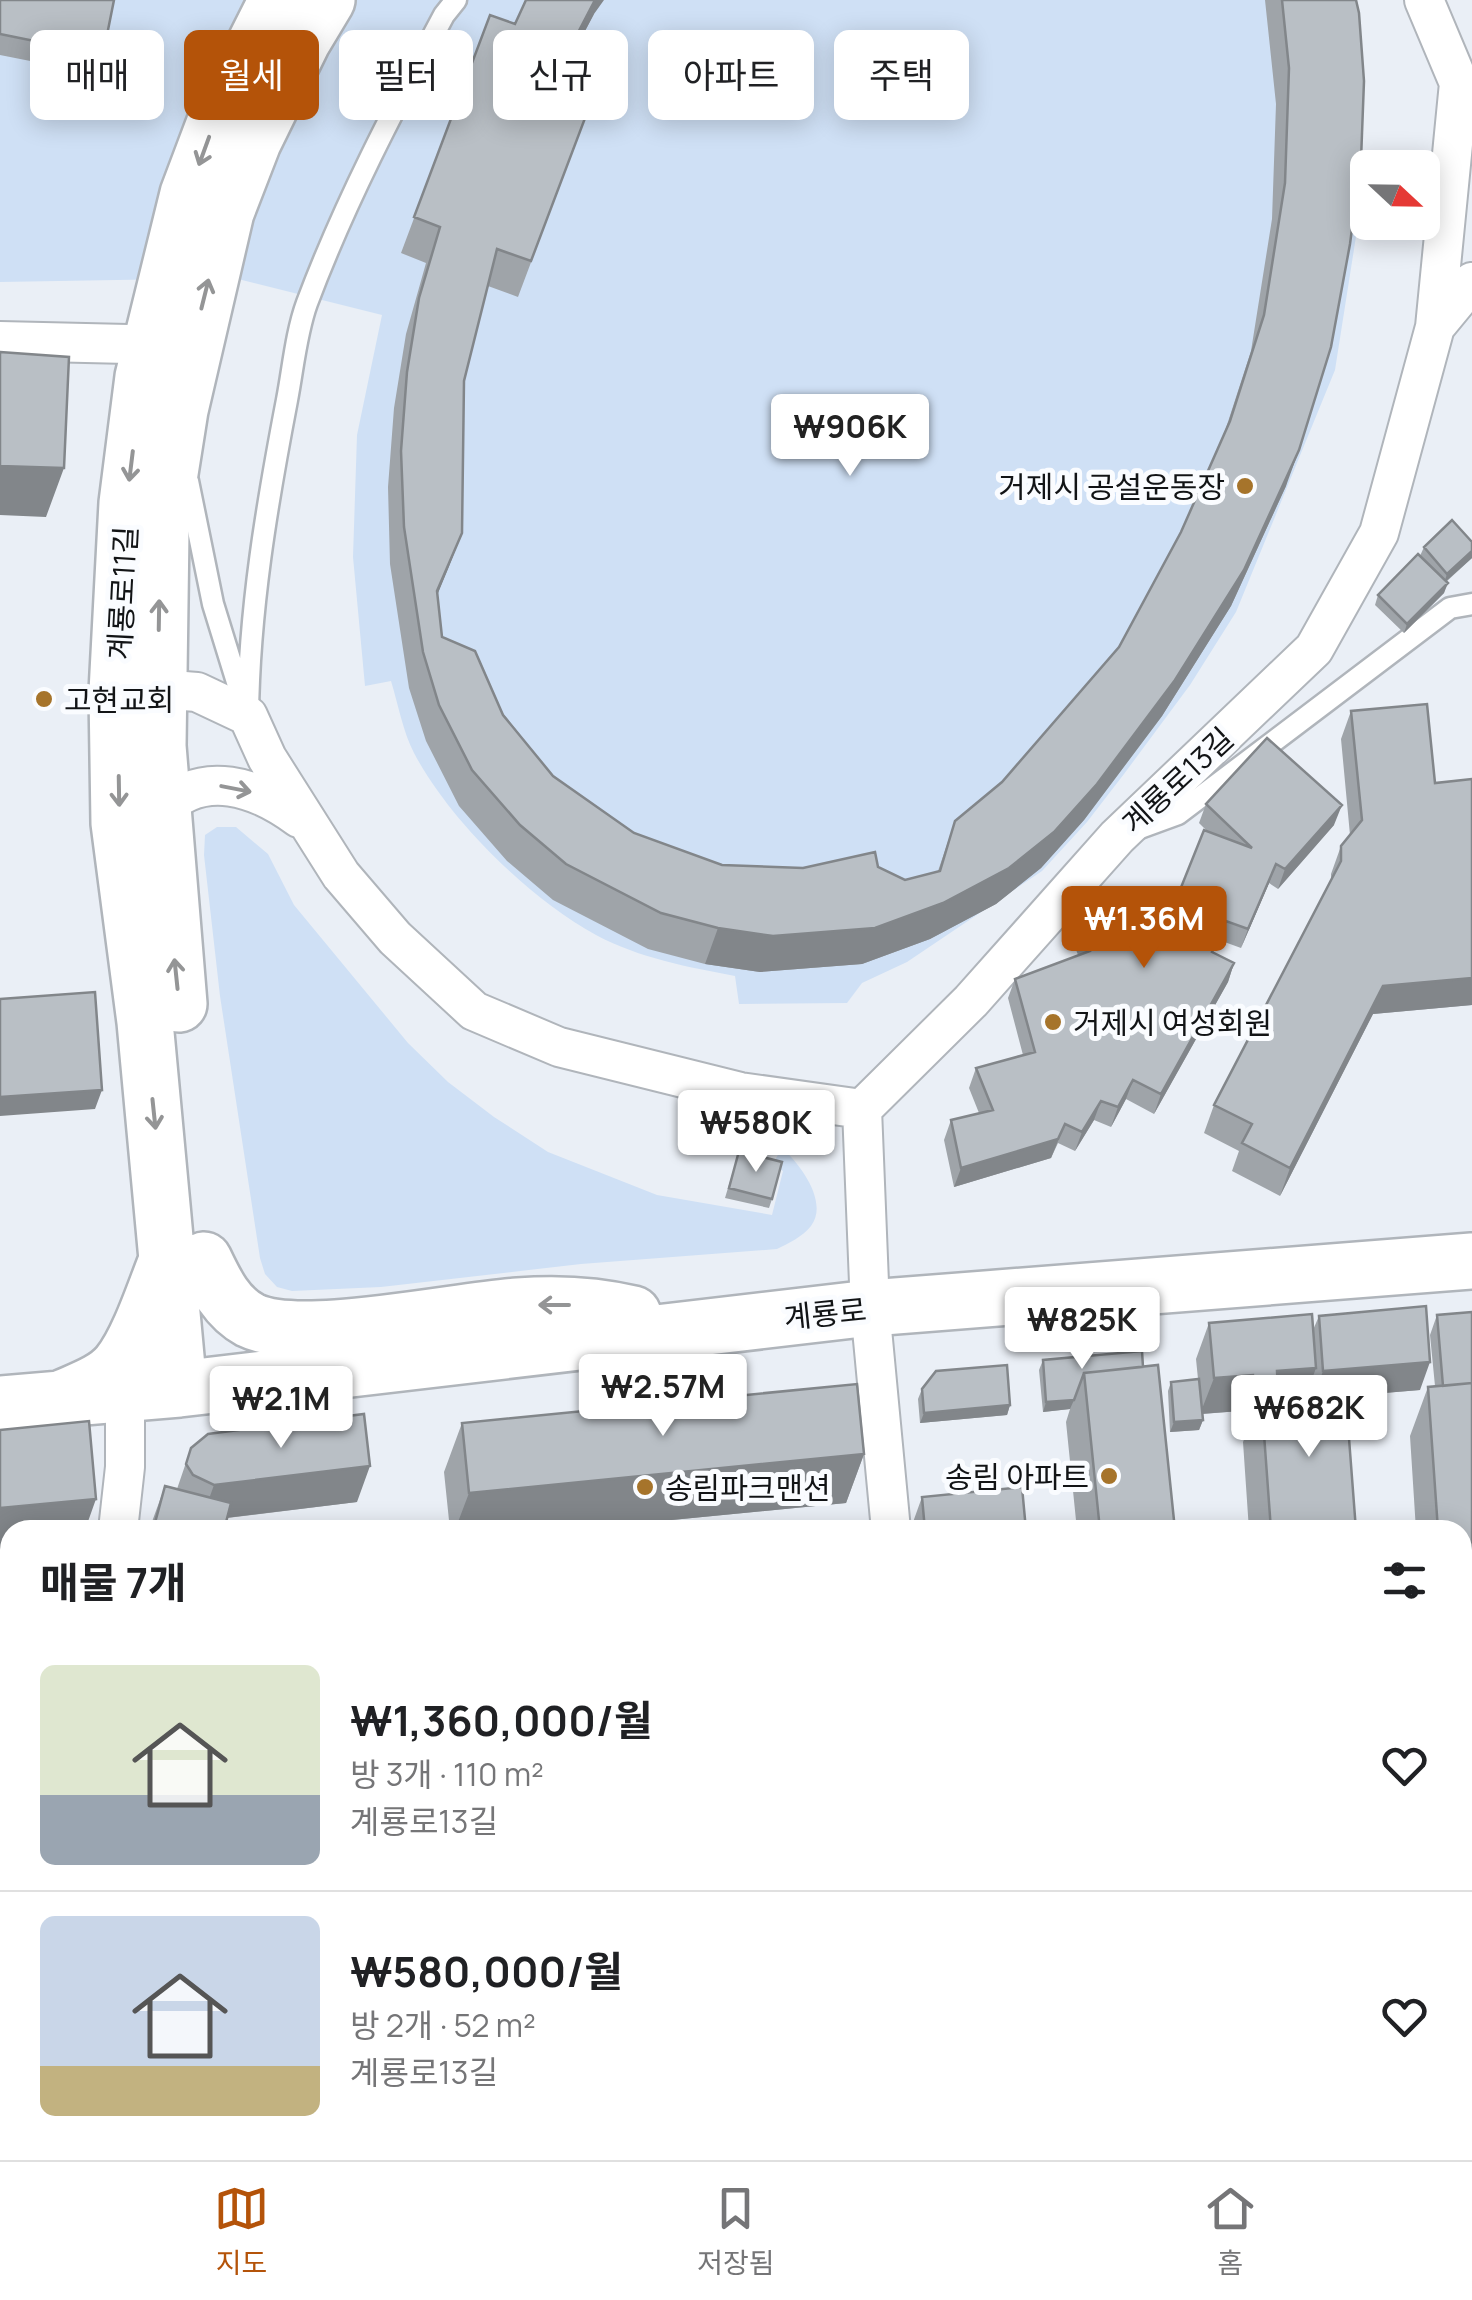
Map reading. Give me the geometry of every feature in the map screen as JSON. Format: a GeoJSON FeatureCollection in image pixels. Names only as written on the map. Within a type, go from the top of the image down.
{"type":"FeatureCollection","features":[{"type":"Feature","properties":{"kind":"street","name":"계룡로11길"},"geometry":{"type":"LineString","coordinates":[[197,1387],[186,1258],[158,746],[160,530],[178,420],[172,345],[194,178],[214,125],[277,0]]}},
{"type":"Feature","properties":{"kind":"street","name":"계룡로11길"},"geometry":{"type":"LineString","coordinates":[[186,1258],[144,1022],[119,822],[117,692],[127,502],[143,377],[172,345],[236,184],[302,40],[327,0]]}},
{"type":"Feature","properties":{"kind":"street"},"geometry":{"type":"LineString","coordinates":[[1424,0],[1458,84],[1436,327]]}},
{"type":"Feature","properties":{"kind":"street","name":"계룡로13길"},"geometry":{"type":"LineString","coordinates":[[862,1108],[971,1001],[1116,837],[1314,649],[1378,533],[1436,327],[1472,282]]}},
{"type":"Feature","properties":{"kind":"street"},"geometry":{"type":"LineString","coordinates":[[0,340],[172,345]]}},
{"type":"Feature","properties":{"kind":"street"},"geometry":{"type":"LineString","coordinates":[[158,689],[197,692],[248,716],[267,758],[341,875],[395,938],[474,1011],[559,1047],[740,1092],[862,1108],[870,1308],[890,1520]]}},
{"type":"Feature","properties":{"kind":"street"},"geometry":{"type":"LineString","coordinates":[[162,810],[176,796],[198,787],[217,786],[268,796],[308,825]]}},
{"type":"Feature","properties":{"kind":"street"},"geometry":{"type":"LineString","coordinates":[[62,1399],[97,1383],[119,1365],[149,1307],[186,1258],[232,1307],[252,1321],[277,1326],[329,1328],[518,1306],[580,1305],[629,1313],[684,1330]]}},
{"type":"Feature","properties":{"kind":"street","name":"계룡로"},"geometry":{"type":"LineString","coordinates":[[0,1404],[197,1387],[870,1308],[1472,1261]]}},
{"type":"Feature","properties":{"kind":"street"},"geometry":{"type":"LineString","coordinates":[[119,1520],[125,1468],[125,1394]]}},
{"type":"Feature","properties":{"kind":"lane"},"geometry":{"type":"LineString","coordinates":[[248,716],[248,664],[258,575],[306,307],[375,146],[444,15],[456,0]]}},
{"type":"Feature","properties":{"kind":"lane"},"geometry":{"type":"LineString","coordinates":[[178,420],[213,604],[248,716]]}},
{"type":"Feature","properties":{"kind":"lane"},"geometry":{"type":"LineString","coordinates":[[1116,837],[1178,814],[1450,608],[1472,604]]}},
{"type":"Feature","properties":{"kind":"shaded area"},"geometry":{"type":"Polygon","coordinates":[[[0,0],[1346,0],[1358,54],[1359,150],[1350,150],[1350,240],[1355,240],[1335,370],[1236,612],[1190,685],[1124,774],[1042,871],[907,962],[862,983],[847,1003],[739,1004],[735,976],[629,950],[570,919],[493,856],[448,805],[410,745],[391,681],[365,686],[353,557],[357,435],[382,315],[234,278],[0,282],[0,0]]]}},
{"type":"Feature","properties":{"kind":"shaded area"},"geometry":{"type":"Polygon","coordinates":[[[217,827],[236,827],[268,854],[294,905],[408,1043],[448,1082],[494,1117],[548,1152],[657,1195],[772,1215],[783,1171],[772,1165],[782,1148],[810,1184],[817,1206],[811,1226],[777,1249],[581,1264],[381,1287],[292,1291],[277,1287],[265,1274],[260,1258],[220,996],[204,855],[205,835],[217,827]]]}},
{"type":"Feature","properties":{"kind":"building"},"geometry":{"type":"Polygon","coordinates":[[[0,0],[114,0],[108,30],[30,30],[30,40],[0,34],[0,0]]]}},
{"type":"Feature","properties":{"kind":"building","name":"거제시 공설운동장"},"geometry":{"type":"Polygon","coordinates":[[[526,0],[595,0],[579,30],[493,30],[493,120],[584,120],[531,261],[497,249],[464,381],[462,533],[437,591],[442,637],[475,651],[503,715],[553,776],[634,833],[722,865],[803,868],[875,852],[878,867],[905,880],[940,871],[955,821],[1002,782],[1119,647],[1181,532],[1230,421],[1264,315],[1285,183],[1289,68],[1282,0],[1356,0],[1364,81],[1361,150],[1350,150],[1351,240],[1331,347],[1299,450],[1244,570],[1175,680],[1097,784],[1054,832],[1009,868],[943,903],[875,928],[773,936],[718,928],[661,913],[566,864],[520,825],[472,770],[439,705],[423,652],[404,527],[401,451],[407,372],[419,298],[440,227],[414,217],[450,120],[473,120],[473,60],[490,15],[515,24],[526,0]]]}},
{"type":"Feature","properties":{"kind":"building"},"geometry":{"type":"Polygon","coordinates":[[[0,352],[69,357],[64,468],[0,466],[0,352]]]}},
{"type":"Feature","properties":{"kind":"building"},"geometry":{"type":"Polygon","coordinates":[[[1452,520],[1472,542],[1472,551],[1447,574],[1424,547],[1452,520]]]}},
{"type":"Feature","properties":{"kind":"building"},"geometry":{"type":"Polygon","coordinates":[[[1418,554],[1448,583],[1407,624],[1378,595],[1418,554]]]}},
{"type":"Feature","properties":{"kind":"building"},"geometry":{"type":"Polygon","coordinates":[[[1427,704],[1435,783],[1472,779],[1472,978],[1383,986],[1290,1168],[1242,1143],[1252,1124],[1214,1105],[1341,861],[1341,846],[1362,820],[1351,711],[1427,704]]]}},
{"type":"Feature","properties":{"kind":"building"},"geometry":{"type":"Polygon","coordinates":[[[1267,738],[1342,805],[1285,869],[1276,864],[1248,929],[1226,921],[1212,952],[1234,963],[1161,1094],[1133,1080],[1118,1107],[1101,1101],[1082,1132],[1065,1124],[1058,1139],[961,1168],[951,1120],[993,1110],[976,1068],[1035,1052],[1015,979],[1090,951],[1078,917],[1180,890],[1204,830],[1252,848],[1206,804],[1267,738]]]}},
{"type":"Feature","properties":{"kind":"building"},"geometry":{"type":"Polygon","coordinates":[[[95,992],[102,1090],[0,1097],[0,999],[95,992]]]}},
{"type":"Feature","properties":{"kind":"building"},"geometry":{"type":"Polygon","coordinates":[[[739,1151],[782,1162],[772,1199],[729,1188],[739,1151]]]}},
{"type":"Feature","properties":{"kind":"building"},"geometry":{"type":"Polygon","coordinates":[[[1426,1306],[1430,1362],[1323,1371],[1319,1316],[1426,1306]]]}},
{"type":"Feature","properties":{"kind":"building"},"geometry":{"type":"Polygon","coordinates":[[[1472,1312],[1472,1383],[1443,1386],[1437,1315],[1472,1312]]]}},
{"type":"Feature","properties":{"kind":"building"},"geometry":{"type":"Polygon","coordinates":[[[1312,1314],[1316,1368],[1277,1371],[1278,1391],[1261,1396],[1255,1396],[1253,1375],[1214,1378],[1209,1323],[1312,1314]]]}},
{"type":"Feature","properties":{"kind":"building"},"geometry":{"type":"Polygon","coordinates":[[[1142,1351],[1143,1367],[1084,1373],[1074,1400],[1046,1402],[1043,1360],[1142,1351]]]}},
{"type":"Feature","properties":{"kind":"building"},"geometry":{"type":"Polygon","coordinates":[[[1007,1365],[1010,1405],[924,1413],[922,1389],[936,1371],[1007,1365]]]}},
{"type":"Feature","properties":{"kind":"building"},"geometry":{"type":"Polygon","coordinates":[[[1158,1365],[1174,1520],[1099,1520],[1084,1373],[1158,1365]]]}},
{"type":"Feature","properties":{"kind":"building"},"geometry":{"type":"Polygon","coordinates":[[[1199,1379],[1203,1420],[1174,1422],[1171,1382],[1199,1379]]]}},
{"type":"Feature","properties":{"kind":"building"},"geometry":{"type":"Polygon","coordinates":[[[1472,1383],[1472,1520],[1437,1520],[1428,1387],[1472,1383]]]}},
{"type":"Feature","properties":{"kind":"building"},"geometry":{"type":"Polygon","coordinates":[[[857,1384],[864,1454],[469,1493],[462,1423],[857,1384]]]}},
{"type":"Feature","properties":{"kind":"building"},"geometry":{"type":"Polygon","coordinates":[[[1345,1386],[1355,1520],[1270,1520],[1261,1393],[1345,1386]]]}},
{"type":"Feature","properties":{"kind":"building"},"geometry":{"type":"Polygon","coordinates":[[[364,1414],[370,1466],[214,1485],[193,1475],[186,1464],[191,1448],[208,1434],[364,1414]]]}},
{"type":"Feature","properties":{"kind":"building"},"geometry":{"type":"Polygon","coordinates":[[[89,1421],[96,1499],[0,1508],[0,1430],[89,1421]]]}},
{"type":"Feature","properties":{"kind":"building"},"geometry":{"type":"Polygon","coordinates":[[[165,1486],[231,1503],[227,1520],[156,1520],[165,1486]]]}},
{"type":"Feature","properties":{"kind":"building"},"geometry":{"type":"Polygon","coordinates":[[[1022,1487],[1025,1520],[924,1520],[922,1497],[1022,1487]]]}},
{"type":"Feature","properties":{"kind":"place","name":"거제시 공설운동장"},"geometry":{"type":"Point","coordinates":[1245,486]}},
{"type":"Feature","properties":{"kind":"place","name":"고현교회"},"geometry":{"type":"Point","coordinates":[44,699]}},
{"type":"Feature","properties":{"kind":"place","name":"거제시 여성회원"},"geometry":{"type":"Point","coordinates":[1053,1022]}},
{"type":"Feature","properties":{"kind":"place","name":"송림 아파트"},"geometry":{"type":"Point","coordinates":[1109,1476]}},
{"type":"Feature","properties":{"kind":"place","name":"송림파크맨션"},"geometry":{"type":"Point","coordinates":[645,1487]}}]}
